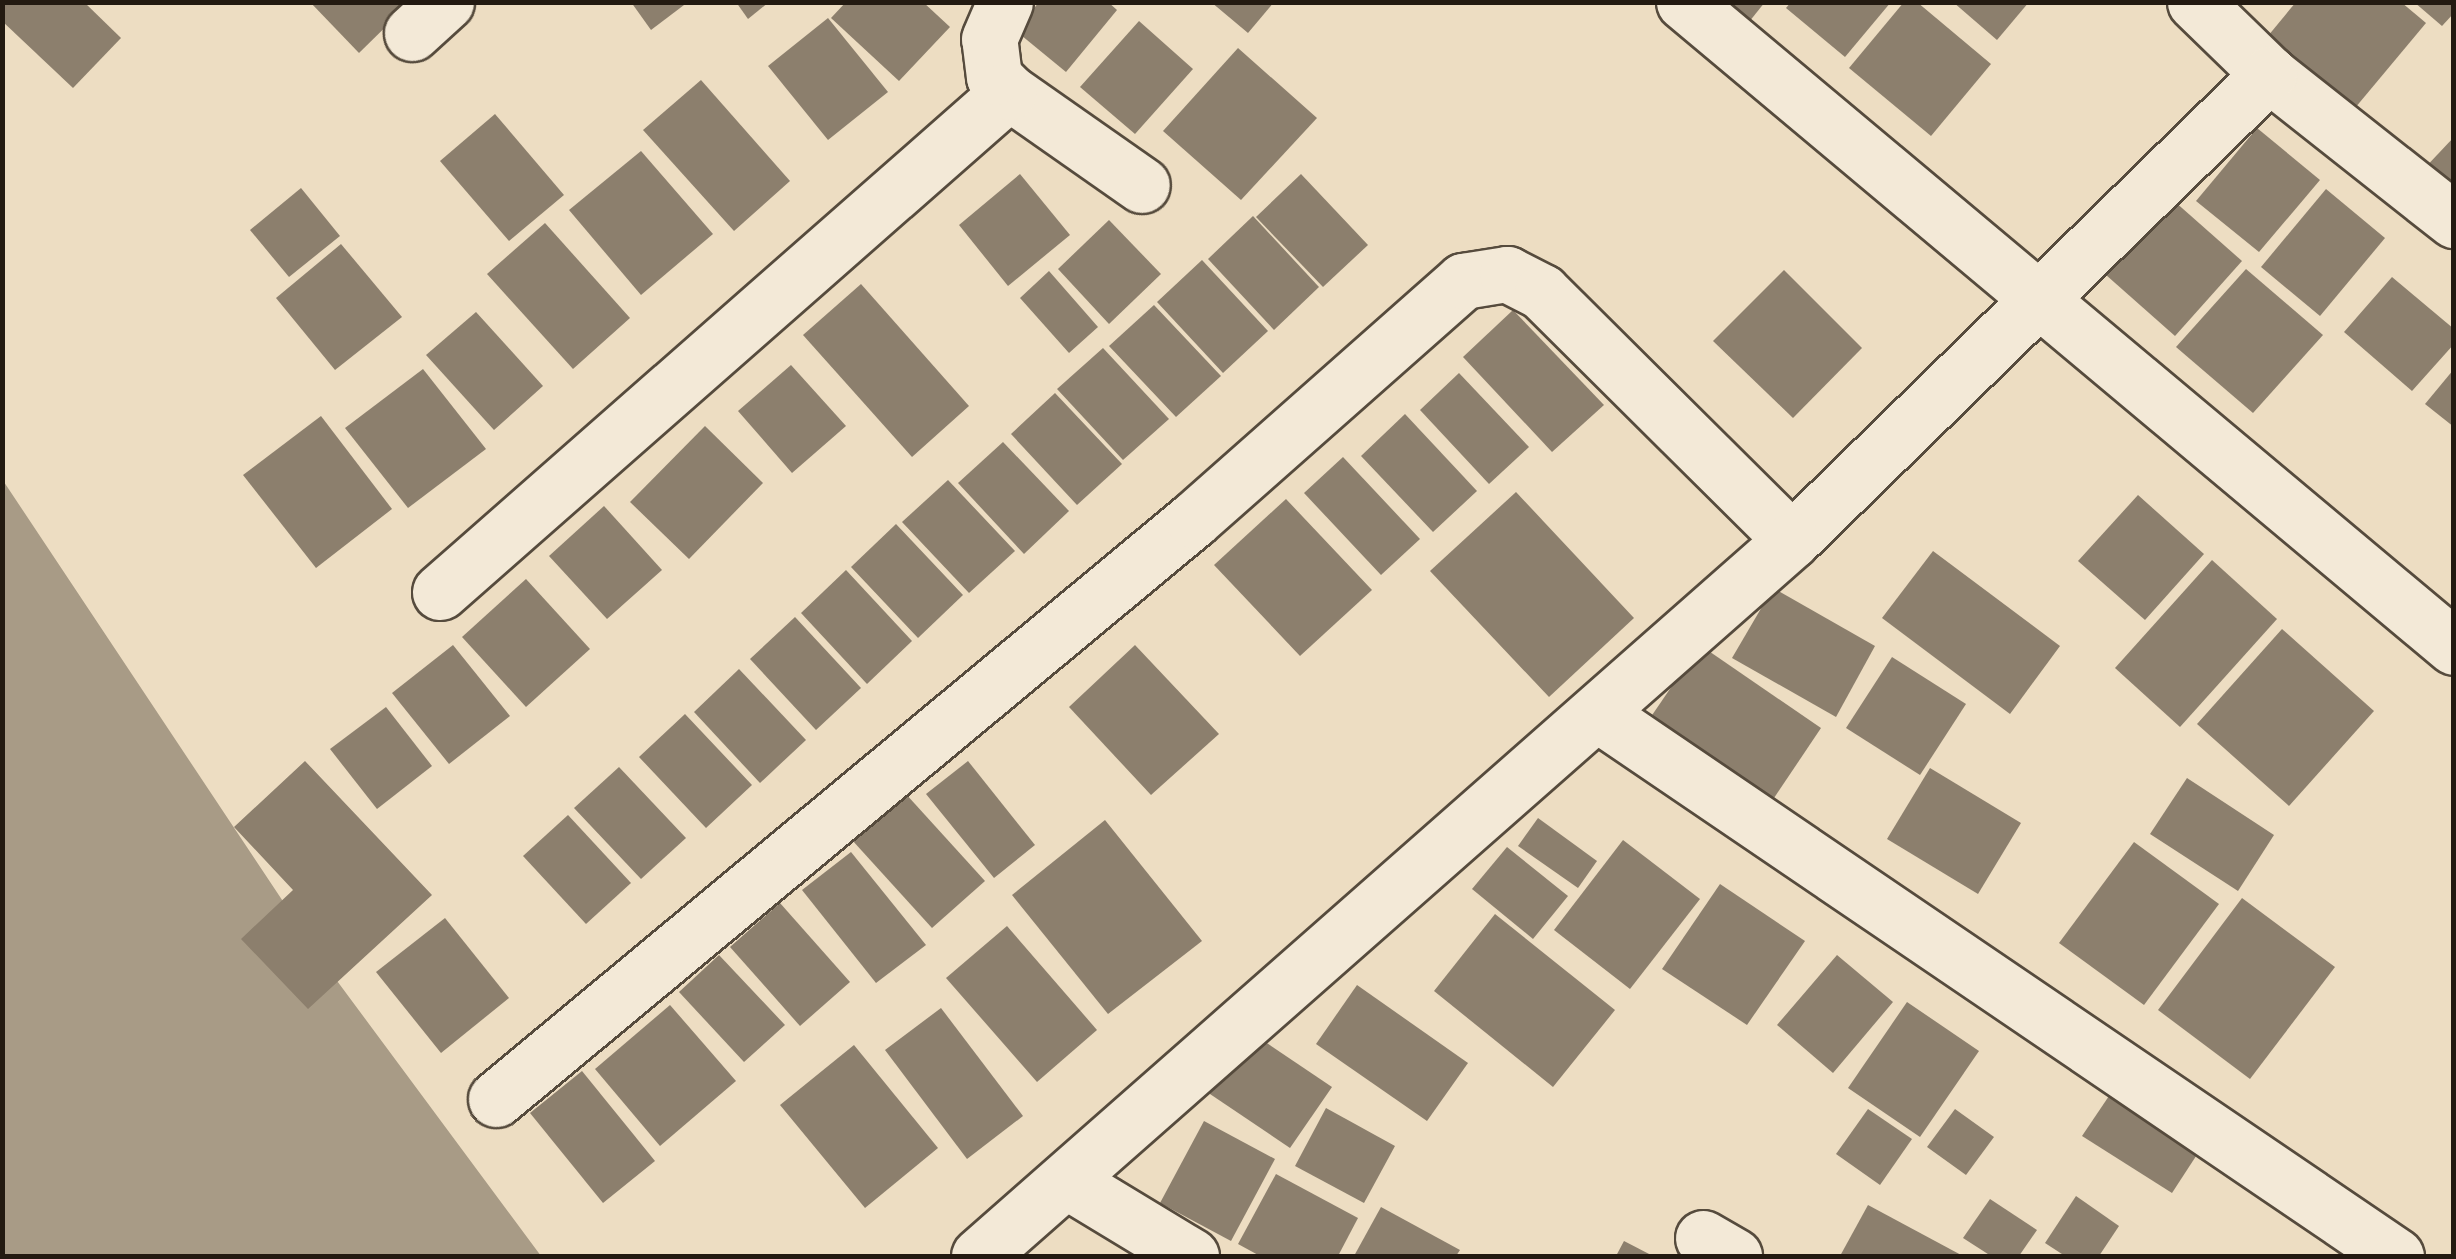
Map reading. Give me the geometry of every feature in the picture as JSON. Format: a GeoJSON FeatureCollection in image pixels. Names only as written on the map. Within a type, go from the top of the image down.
{"type":"FeatureCollection","features":[{"type":"Feature","properties":{"kind":"street"},"geometry":{"type":"LineString","coordinates":[[1005,2],[989,39],[994,77],[1142,185]]}},
{"type":"Feature","properties":{"kind":"street"},"geometry":{"type":"LineString","coordinates":[[1684,2],[2039,304],[2454,647]]}},
{"type":"Feature","properties":{"kind":"street"},"geometry":{"type":"LineString","coordinates":[[2195,2],[2269,74],[2454,220]]}},
{"type":"Feature","properties":{"kind":"street"},"geometry":{"type":"LineString","coordinates":[[979,1256],[1601,716],[2039,304],[2269,74]]}},
{"type":"Feature","properties":{"kind":"street"},"geometry":{"type":"LineString","coordinates":[[440,592],[1010,92]]}},
{"type":"Feature","properties":{"kind":"street"},"geometry":{"type":"LineString","coordinates":[[496,1099],[1194,520],[1463,281],[1506,274],[1542,292],[1792,540]]}},
{"type":"Feature","properties":{"kind":"street"},"geometry":{"type":"LineString","coordinates":[[1601,716],[2396,1256]]}},
{"type":"Feature","properties":{"kind":"street"},"geometry":{"type":"LineString","coordinates":[[1067,1182],[1191,1256]]}},
{"type":"Feature","properties":{"kind":"shaded area"},"geometry":{"type":"Polygon","coordinates":[[[2,479],[326,966],[541,1256],[3,1256],[2,479]]]}},
{"type":"Feature","properties":{"kind":"building"},"geometry":{"type":"Polygon","coordinates":[[[2,2],[84,2],[121,38],[73,88],[2,21],[2,2]]]}},
{"type":"Feature","properties":{"kind":"building"},"geometry":{"type":"Polygon","coordinates":[[[310,2],[411,2],[359,53],[310,2]]]}},
{"type":"Feature","properties":{"kind":"building"},"geometry":{"type":"Polygon","coordinates":[[[631,2],[688,2],[651,30],[631,2]]]}},
{"type":"Feature","properties":{"kind":"building"},"geometry":{"type":"Polygon","coordinates":[[[736,2],[769,2],[748,19],[736,2]]]}},
{"type":"Feature","properties":{"kind":"building"},"geometry":{"type":"Polygon","coordinates":[[[846,2],[923,2],[950,27],[899,81],[831,18],[846,2]]]}},
{"type":"Feature","properties":{"kind":"building"},"geometry":{"type":"Polygon","coordinates":[[[1039,2],[1108,2],[1117,10],[1066,72],[1016,31],[1039,2]]]}},
{"type":"Feature","properties":{"kind":"building"},"geometry":{"type":"Polygon","coordinates":[[[1211,2],[1274,2],[1248,33],[1211,2]]]}},
{"type":"Feature","properties":{"kind":"building"},"geometry":{"type":"Polygon","coordinates":[[[1705,2],[1765,2],[1741,32],[1705,2]]]}},
{"type":"Feature","properties":{"kind":"building"},"geometry":{"type":"Polygon","coordinates":[[[1791,2],[1891,2],[1845,57],[1786,8],[1791,2]]]}},
{"type":"Feature","properties":{"kind":"building"},"geometry":{"type":"Polygon","coordinates":[[[1904,2],[1917,2],[1991,64],[1931,136],[1849,68],[1904,2]]]}},
{"type":"Feature","properties":{"kind":"building"},"geometry":{"type":"Polygon","coordinates":[[[1953,2],[2029,2],[1997,40],[1953,2]]]}},
{"type":"Feature","properties":{"kind":"building"},"geometry":{"type":"Polygon","coordinates":[[[2296,2],[2401,2],[2426,23],[2350,114],[2263,42],[2296,2]]]}},
{"type":"Feature","properties":{"kind":"building"},"geometry":{"type":"Polygon","coordinates":[[[2414,2],[2454,2],[2454,13],[2442,26],[2414,2]]]}},
{"type":"Feature","properties":{"kind":"building"},"geometry":{"type":"Polygon","coordinates":[[[828,18],[888,92],[828,140],[768,66],[828,18]]]}},
{"type":"Feature","properties":{"kind":"building"},"geometry":{"type":"Polygon","coordinates":[[[1139,21],[1193,69],[1135,134],[1080,87],[1139,21]]]}},
{"type":"Feature","properties":{"kind":"building"},"geometry":{"type":"Polygon","coordinates":[[[1238,48],[1317,118],[1241,200],[1163,131],[1238,48]]]}},
{"type":"Feature","properties":{"kind":"building"},"geometry":{"type":"Polygon","coordinates":[[[701,80],[790,181],[734,231],[643,130],[701,80]]]}},
{"type":"Feature","properties":{"kind":"building"},"geometry":{"type":"Polygon","coordinates":[[[495,114],[564,195],[509,241],[440,161],[495,114]]]}},
{"type":"Feature","properties":{"kind":"building"},"geometry":{"type":"Polygon","coordinates":[[[2257,128],[2320,180],[2259,252],[2196,201],[2257,128]]]}},
{"type":"Feature","properties":{"kind":"building"},"geometry":{"type":"Polygon","coordinates":[[[2454,137],[2454,202],[2421,172],[2454,137]]]}},
{"type":"Feature","properties":{"kind":"building"},"geometry":{"type":"Polygon","coordinates":[[[641,151],[713,234],[641,295],[569,210],[641,151]]]}},
{"type":"Feature","properties":{"kind":"building"},"geometry":{"type":"Polygon","coordinates":[[[1020,174],[1070,235],[1008,286],[959,225],[1020,174]]]}},
{"type":"Feature","properties":{"kind":"building"},"geometry":{"type":"Polygon","coordinates":[[[1301,174],[1368,245],[1323,287],[1256,217],[1301,174]]]}},
{"type":"Feature","properties":{"kind":"building"},"geometry":{"type":"Polygon","coordinates":[[[301,188],[340,236],[289,277],[250,230],[301,188]]]}},
{"type":"Feature","properties":{"kind":"building"},"geometry":{"type":"Polygon","coordinates":[[[2326,189],[2385,238],[2320,316],[2261,267],[2326,189]]]}},
{"type":"Feature","properties":{"kind":"building"},"geometry":{"type":"Polygon","coordinates":[[[2165,193],[2242,261],[2175,336],[2097,267],[2165,193]]]}},
{"type":"Feature","properties":{"kind":"building"},"geometry":{"type":"Polygon","coordinates":[[[1253,216],[1319,287],[1274,330],[1208,259],[1253,216]]]}},
{"type":"Feature","properties":{"kind":"building"},"geometry":{"type":"Polygon","coordinates":[[[1109,220],[1161,274],[1109,324],[1058,269],[1109,220]]]}},
{"type":"Feature","properties":{"kind":"building"},"geometry":{"type":"Polygon","coordinates":[[[545,223],[630,318],[573,369],[487,274],[545,223]]]}},
{"type":"Feature","properties":{"kind":"building"},"geometry":{"type":"Polygon","coordinates":[[[341,244],[402,317],[335,370],[276,298],[341,244]]]}},
{"type":"Feature","properties":{"kind":"building"},"geometry":{"type":"Polygon","coordinates":[[[1202,260],[1268,331],[1223,373],[1157,302],[1202,260]]]}},
{"type":"Feature","properties":{"kind":"building"},"geometry":{"type":"Polygon","coordinates":[[[2246,269],[2323,335],[2253,413],[2176,347],[2246,269]]]}},
{"type":"Feature","properties":{"kind":"building"},"geometry":{"type":"Polygon","coordinates":[[[1784,270],[1862,348],[1793,418],[1713,341],[1784,270]]]}},
{"type":"Feature","properties":{"kind":"building"},"geometry":{"type":"Polygon","coordinates":[[[1049,271],[1098,327],[1069,353],[1020,298],[1049,271]]]}},
{"type":"Feature","properties":{"kind":"building"},"geometry":{"type":"Polygon","coordinates":[[[2392,277],[2454,329],[2454,344],[2412,391],[2344,332],[2392,277]]]}},
{"type":"Feature","properties":{"kind":"building"},"geometry":{"type":"Polygon","coordinates":[[[861,284],[969,406],[912,457],[803,335],[861,284]]]}},
{"type":"Feature","properties":{"kind":"building"},"geometry":{"type":"Polygon","coordinates":[[[1154,305],[1221,376],[1176,417],[1109,346],[1154,305]]]}},
{"type":"Feature","properties":{"kind":"building"},"geometry":{"type":"Polygon","coordinates":[[[1513,310],[1604,405],[1552,452],[1463,357],[1513,310]]]}},
{"type":"Feature","properties":{"kind":"building"},"geometry":{"type":"Polygon","coordinates":[[[476,312],[543,386],[494,430],[426,355],[476,312]]]}},
{"type":"Feature","properties":{"kind":"building"},"geometry":{"type":"Polygon","coordinates":[[[1103,348],[1169,419],[1123,460],[1057,389],[1103,348]]]}},
{"type":"Feature","properties":{"kind":"building"},"geometry":{"type":"Polygon","coordinates":[[[791,365],[846,426],[792,473],[738,411],[791,365]]]}},
{"type":"Feature","properties":{"kind":"building"},"geometry":{"type":"Polygon","coordinates":[[[423,369],[486,449],[408,508],[345,428],[423,369]]]}},
{"type":"Feature","properties":{"kind":"building"},"geometry":{"type":"Polygon","coordinates":[[[2454,369],[2454,427],[2425,404],[2454,369]]]}},
{"type":"Feature","properties":{"kind":"building"},"geometry":{"type":"Polygon","coordinates":[[[1459,373],[1529,447],[1489,484],[1420,410],[1459,373]]]}},
{"type":"Feature","properties":{"kind":"building"},"geometry":{"type":"Polygon","coordinates":[[[1055,393],[1122,464],[1077,505],[1011,434],[1055,393]]]}},
{"type":"Feature","properties":{"kind":"building"},"geometry":{"type":"Polygon","coordinates":[[[1405,414],[1477,491],[1433,532],[1361,456],[1405,414]]]}},
{"type":"Feature","properties":{"kind":"building"},"geometry":{"type":"Polygon","coordinates":[[[321,416],[392,509],[316,568],[243,475],[321,416]]]}},
{"type":"Feature","properties":{"kind":"building"},"geometry":{"type":"Polygon","coordinates":[[[705,426],[763,483],[689,559],[630,502],[705,426]]]}},
{"type":"Feature","properties":{"kind":"building"},"geometry":{"type":"Polygon","coordinates":[[[1003,442],[1069,511],[1024,554],[958,483],[1003,442]]]}},
{"type":"Feature","properties":{"kind":"building"},"geometry":{"type":"Polygon","coordinates":[[[1343,457],[1420,539],[1381,575],[1304,493],[1343,457]]]}},
{"type":"Feature","properties":{"kind":"building"},"geometry":{"type":"Polygon","coordinates":[[[948,480],[1015,551],[969,593],[902,522],[948,480]]]}},
{"type":"Feature","properties":{"kind":"building"},"geometry":{"type":"Polygon","coordinates":[[[1516,492],[1634,618],[1549,697],[1430,571],[1516,492]]]}},
{"type":"Feature","properties":{"kind":"building"},"geometry":{"type":"Polygon","coordinates":[[[2138,495],[2204,554],[2145,620],[2078,561],[2138,495]]]}},
{"type":"Feature","properties":{"kind":"building"},"geometry":{"type":"Polygon","coordinates":[[[1286,499],[1372,590],[1300,656],[1214,565],[1286,499]]]}},
{"type":"Feature","properties":{"kind":"building"},"geometry":{"type":"Polygon","coordinates":[[[604,506],[662,570],[607,619],[549,556],[604,506]]]}},
{"type":"Feature","properties":{"kind":"building"},"geometry":{"type":"Polygon","coordinates":[[[896,524],[963,595],[918,638],[851,567],[896,524]]]}},
{"type":"Feature","properties":{"kind":"building"},"geometry":{"type":"Polygon","coordinates":[[[1933,551],[2060,646],[2010,714],[1882,618],[1933,551]]]}},
{"type":"Feature","properties":{"kind":"building"},"geometry":{"type":"Polygon","coordinates":[[[2212,560],[2277,619],[2180,727],[2115,668],[2212,560]]]}},
{"type":"Feature","properties":{"kind":"building"},"geometry":{"type":"Polygon","coordinates":[[[846,570],[912,641],[867,684],[801,613],[846,570]]]}},
{"type":"Feature","properties":{"kind":"building"},"geometry":{"type":"Polygon","coordinates":[[[526,579],[590,649],[526,707],[462,637],[526,579]]]}},
{"type":"Feature","properties":{"kind":"building"},"geometry":{"type":"Polygon","coordinates":[[[1773,588],[1875,646],[1836,717],[1732,658],[1773,588]]]}},
{"type":"Feature","properties":{"kind":"building"},"geometry":{"type":"Polygon","coordinates":[[[795,617],[861,688],[816,730],[750,659],[795,617]]]}},
{"type":"Feature","properties":{"kind":"building"},"geometry":{"type":"Polygon","coordinates":[[[2282,629],[2374,711],[2289,806],[2197,724],[2282,629]]]}},
{"type":"Feature","properties":{"kind":"building"},"geometry":{"type":"Polygon","coordinates":[[[453,645],[510,716],[449,764],[392,693],[453,645]]]}},
{"type":"Feature","properties":{"kind":"building"},"geometry":{"type":"Polygon","coordinates":[[[1135,645],[1219,734],[1151,795],[1069,707],[1135,645]]]}},
{"type":"Feature","properties":{"kind":"building"},"geometry":{"type":"Polygon","coordinates":[[[1700,645],[1821,728],[1768,807],[1646,724],[1700,645]]]}},
{"type":"Feature","properties":{"kind":"building"},"geometry":{"type":"Polygon","coordinates":[[[1892,657],[1966,704],[1920,775],[1846,728],[1892,657]]]}},
{"type":"Feature","properties":{"kind":"building"},"geometry":{"type":"Polygon","coordinates":[[[739,669],[806,740],[760,783],[694,712],[739,669]]]}},
{"type":"Feature","properties":{"kind":"building"},"geometry":{"type":"Polygon","coordinates":[[[386,707],[432,766],[377,809],[330,749],[386,707]]]}},
{"type":"Feature","properties":{"kind":"building"},"geometry":{"type":"Polygon","coordinates":[[[685,714],[752,785],[706,828],[639,757],[685,714]]]}},
{"type":"Feature","properties":{"kind":"building"},"geometry":{"type":"Polygon","coordinates":[[[305,761],[432,895],[308,1009],[241,939],[293,890],[234,827],[305,761]]]}},
{"type":"Feature","properties":{"kind":"building"},"geometry":{"type":"Polygon","coordinates":[[[968,761],[1035,845],[994,878],[926,794],[968,761]]]}},
{"type":"Feature","properties":{"kind":"building"},"geometry":{"type":"Polygon","coordinates":[[[619,767],[686,838],[641,879],[574,808],[619,767]]]}},
{"type":"Feature","properties":{"kind":"building"},"geometry":{"type":"Polygon","coordinates":[[[1930,768],[2021,823],[1978,894],[1887,839],[1930,768]]]}},
{"type":"Feature","properties":{"kind":"building"},"geometry":{"type":"Polygon","coordinates":[[[2187,778],[2274,835],[2238,891],[2150,834],[2187,778]]]}},
{"type":"Feature","properties":{"kind":"building"},"geometry":{"type":"Polygon","coordinates":[[[905,793],[985,881],[932,928],[852,840],[905,793]]]}},
{"type":"Feature","properties":{"kind":"building"},"geometry":{"type":"Polygon","coordinates":[[[568,815],[631,883],[586,924],[523,856],[568,815]]]}},
{"type":"Feature","properties":{"kind":"building"},"geometry":{"type":"Polygon","coordinates":[[[1538,818],[1597,861],[1578,888],[1518,846],[1538,818]]]}},
{"type":"Feature","properties":{"kind":"building"},"geometry":{"type":"Polygon","coordinates":[[[1105,820],[1202,941],[1108,1014],[1012,895],[1105,820]]]}},
{"type":"Feature","properties":{"kind":"building"},"geometry":{"type":"Polygon","coordinates":[[[1623,840],[1700,899],[1630,989],[1554,930],[1623,840]]]}},
{"type":"Feature","properties":{"kind":"building"},"geometry":{"type":"Polygon","coordinates":[[[2134,842],[2219,904],[2144,1005],[2059,943],[2134,842]]]}},
{"type":"Feature","properties":{"kind":"building"},"geometry":{"type":"Polygon","coordinates":[[[1507,847],[1568,896],[1533,939],[1472,889],[1507,847]]]}},
{"type":"Feature","properties":{"kind":"building"},"geometry":{"type":"Polygon","coordinates":[[[851,852],[926,945],[876,983],[802,890],[851,852]]]}},
{"type":"Feature","properties":{"kind":"building"},"geometry":{"type":"Polygon","coordinates":[[[1720,884],[1805,941],[1747,1025],[1662,969],[1720,884]]]}},
{"type":"Feature","properties":{"kind":"building"},"geometry":{"type":"Polygon","coordinates":[[[2242,898],[2335,967],[2250,1079],[2158,1010],[2242,898]]]}},
{"type":"Feature","properties":{"kind":"building"},"geometry":{"type":"Polygon","coordinates":[[[780,903],[850,982],[800,1026],[730,947],[780,903]]]}},
{"type":"Feature","properties":{"kind":"building"},"geometry":{"type":"Polygon","coordinates":[[[1495,914],[1615,1010],[1553,1087],[1434,991],[1495,914]]]}},
{"type":"Feature","properties":{"kind":"building"},"geometry":{"type":"Polygon","coordinates":[[[445,918],[509,998],[441,1053],[376,972],[445,918]]]}},
{"type":"Feature","properties":{"kind":"building"},"geometry":{"type":"Polygon","coordinates":[[[1007,926],[1097,1030],[1037,1082],[946,978],[1007,926]]]}},
{"type":"Feature","properties":{"kind":"building"},"geometry":{"type":"Polygon","coordinates":[[[719,955],[785,1025],[744,1062],[679,992],[719,955]]]}},
{"type":"Feature","properties":{"kind":"building"},"geometry":{"type":"Polygon","coordinates":[[[1837,955],[1893,1002],[1833,1073],[1777,1025],[1837,955]]]}},
{"type":"Feature","properties":{"kind":"building"},"geometry":{"type":"Polygon","coordinates":[[[1357,985],[1468,1063],[1427,1121],[1316,1044],[1357,985]]]}},
{"type":"Feature","properties":{"kind":"building"},"geometry":{"type":"Polygon","coordinates":[[[1907,1002],[1979,1051],[1920,1137],[1848,1088],[1907,1002]]]}},
{"type":"Feature","properties":{"kind":"building"},"geometry":{"type":"Polygon","coordinates":[[[670,1005],[736,1081],[660,1146],[595,1069],[670,1005]]]}},
{"type":"Feature","properties":{"kind":"building"},"geometry":{"type":"Polygon","coordinates":[[[941,1008],[1023,1116],[967,1159],[885,1050],[941,1008]]]}},
{"type":"Feature","properties":{"kind":"building"},"geometry":{"type":"Polygon","coordinates":[[[1249,1031],[1332,1087],[1290,1148],[1207,1092],[1249,1031]]]}},
{"type":"Feature","properties":{"kind":"building"},"geometry":{"type":"Polygon","coordinates":[[[854,1045],[938,1148],[865,1208],[780,1105],[854,1045]]]}},
{"type":"Feature","properties":{"kind":"building"},"geometry":{"type":"Polygon","coordinates":[[[582,1071],[655,1161],[603,1203],[530,1113],[582,1071]]]}},
{"type":"Feature","properties":{"kind":"building"},"geometry":{"type":"Polygon","coordinates":[[[2111,1093],[2200,1150],[2172,1193],[2082,1136],[2111,1093]]]}},
{"type":"Feature","properties":{"kind":"building"},"geometry":{"type":"Polygon","coordinates":[[[1326,1108],[1395,1146],[1364,1203],[1295,1166],[1326,1108]]]}},
{"type":"Feature","properties":{"kind":"building"},"geometry":{"type":"Polygon","coordinates":[[[1868,1109],[1912,1139],[1880,1185],[1836,1154],[1868,1109]]]}},
{"type":"Feature","properties":{"kind":"building"},"geometry":{"type":"Polygon","coordinates":[[[1955,1109],[1994,1137],[1966,1175],[1927,1147],[1955,1109]]]}},
{"type":"Feature","properties":{"kind":"building"},"geometry":{"type":"Polygon","coordinates":[[[1204,1121],[1275,1159],[1231,1241],[1160,1203],[1204,1121]]]}},
{"type":"Feature","properties":{"kind":"building"},"geometry":{"type":"Polygon","coordinates":[[[1276,1174],[1358,1218],[1338,1256],[1260,1256],[1238,1244],[1276,1174]]]}},
{"type":"Feature","properties":{"kind":"building"},"geometry":{"type":"Polygon","coordinates":[[[2076,1196],[2119,1226],[2099,1256],[2065,1256],[2045,1243],[2076,1196]]]}},
{"type":"Feature","properties":{"kind":"building"},"geometry":{"type":"Polygon","coordinates":[[[1990,1199],[2037,1230],[2019,1256],[1991,1256],[1963,1238],[1990,1199]]]}},
{"type":"Feature","properties":{"kind":"building"},"geometry":{"type":"Polygon","coordinates":[[[1868,1205],[1963,1256],[1840,1256],[1868,1205]]]}},
{"type":"Feature","properties":{"kind":"building"},"geometry":{"type":"Polygon","coordinates":[[[1381,1207],[1460,1250],[1456,1256],[1354,1256],[1381,1207]]]}},
{"type":"Feature","properties":{"kind":"building"},"geometry":{"type":"Polygon","coordinates":[[[1624,1241],[1653,1256],[1616,1256],[1624,1241]]]}}]}
